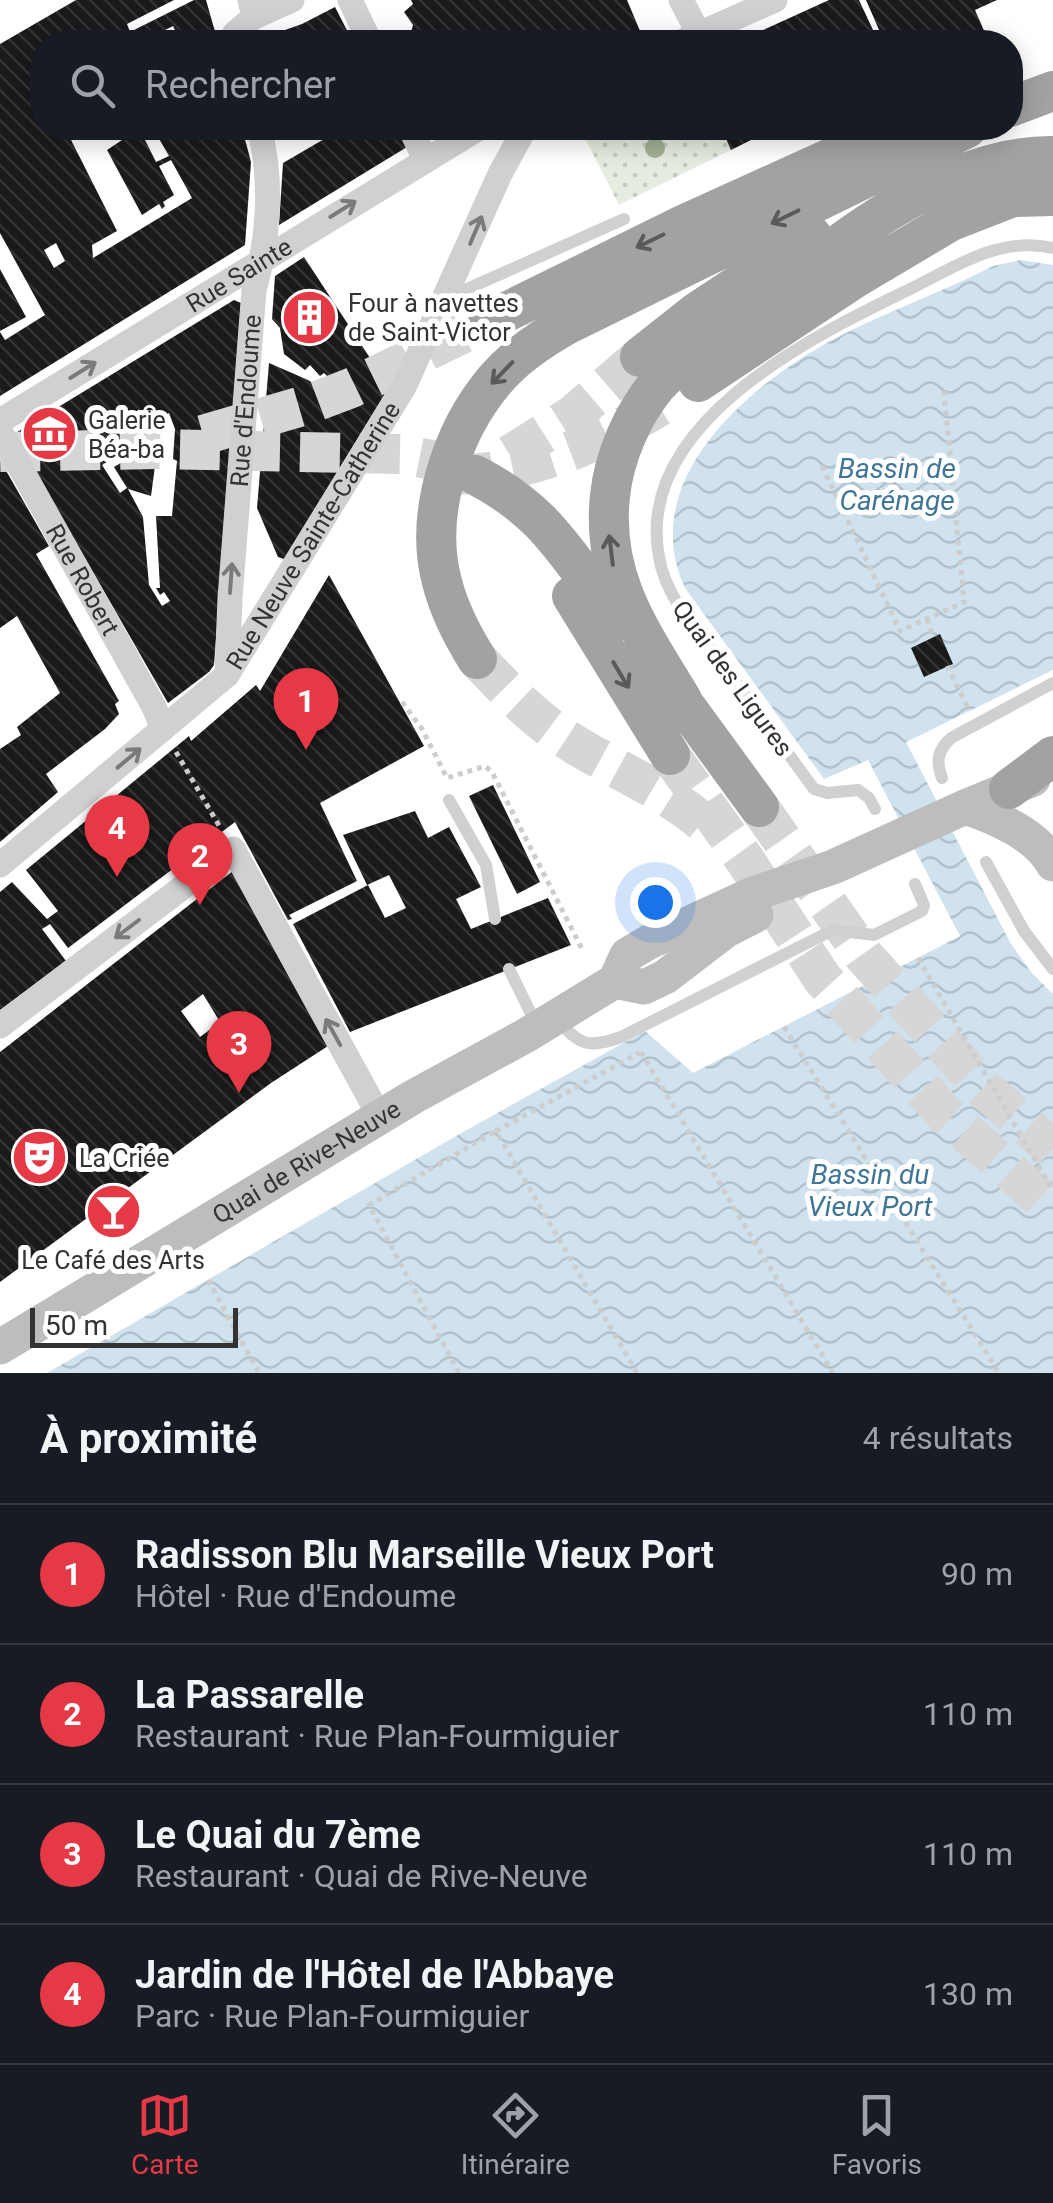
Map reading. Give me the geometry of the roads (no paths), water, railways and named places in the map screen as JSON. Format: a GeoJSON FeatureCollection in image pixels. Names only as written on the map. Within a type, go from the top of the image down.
{"type":"FeatureCollection","features":[{"type":"Feature","properties":{"kind":"highway"},"geometry":{"type":"LineString","coordinates":[[1023,78],[1053,70]]}},
{"type":"Feature","properties":{"kind":"highway"},"geometry":{"type":"LineString","coordinates":[[1023,102],[1053,90]]}},
{"type":"Feature","properties":{"kind":"highway"},"geometry":{"type":"LineString","coordinates":[[488,321],[683,225],[871,140]]}},
{"type":"Feature","properties":{"kind":"highway"},"geometry":{"type":"LineString","coordinates":[[477,659],[461,633],[441,579],[438,530],[447,470],[459,437],[495,380],[543,338],[568,324],[943,140]]}},
{"type":"Feature","properties":{"kind":"highway"},"geometry":{"type":"LineString","coordinates":[[640,358],[697,312],[826,227],[870,203],[957,161],[999,146],[1053,144]]}},
{"type":"Feature","properties":{"kind":"highway"},"geometry":{"type":"LineString","coordinates":[[682,700],[620,592],[610,546],[610,494],[619,455],[630,426],[655,388],[684,358],[770,301],[836,248],[944,182],[1014,158],[1053,156]]}},
{"type":"Feature","properties":{"kind":"highway"},"geometry":{"type":"LineString","coordinates":[[770,301],[817,278],[882,234],[966,195],[1027,180],[1053,184]]}},
{"type":"Feature","properties":{"kind":"highway"},"geometry":{"type":"LineString","coordinates":[[673,398],[951,221],[1013,197],[1053,196]]}},
{"type":"Feature","properties":{"kind":"highway"},"geometry":{"type":"LineString","coordinates":[[670,755],[563,584],[531,545],[472,486],[524,504],[554,533],[759,807]]}},
{"type":"Feature","properties":{"kind":"highway"},"geometry":{"type":"LineString","coordinates":[[984,802],[1053,756]]}},
{"type":"Feature","properties":{"kind":"main road","name":"Quai de Rive-Neuve"},"geometry":{"type":"LineString","coordinates":[[0,1348],[380,1117],[615,981],[644,987],[665,977],[725,931],[833,867],[1053,772]]}},
{"type":"Feature","properties":{"kind":"main road"},"geometry":{"type":"LineString","coordinates":[[984,802],[1034,842],[1053,864]]}},
{"type":"Feature","properties":{"kind":"street"},"geometry":{"type":"LineString","coordinates":[[237,30],[252,8],[292,0]]}},
{"type":"Feature","properties":{"kind":"street"},"geometry":{"type":"LineString","coordinates":[[350,0],[364,30]]}},
{"type":"Feature","properties":{"kind":"street"},"geometry":{"type":"LineString","coordinates":[[681,0],[688,30]]}},
{"type":"Feature","properties":{"kind":"street"},"geometry":{"type":"LineString","coordinates":[[708,30],[774,0]]}},
{"type":"Feature","properties":{"kind":"street","name":"Rue d'Endoume"},"geometry":{"type":"LineString","coordinates":[[227,675],[254,290],[262,260],[269,164],[262,140]]}},
{"type":"Feature","properties":{"kind":"street"},"geometry":{"type":"LineString","coordinates":[[416,140],[425,159]]}},
{"type":"Feature","properties":{"kind":"street","name":"Rue Sainte"},"geometry":{"type":"LineString","coordinates":[[0,422],[459,140]]}},
{"type":"Feature","properties":{"kind":"street","name":"Rue Neuve Sainte-Catherine"},"geometry":{"type":"LineString","coordinates":[[0,866],[168,738],[227,675],[404,388],[518,140]]}},
{"type":"Feature","properties":{"kind":"street","name":"Rue Robert"},"geometry":{"type":"LineString","coordinates":[[0,431],[168,738]]}},
{"type":"Feature","properties":{"kind":"street"},"geometry":{"type":"LineString","coordinates":[[0,1026],[228,841],[380,1117]]}},
{"type":"Feature","properties":{"kind":"lane"},"geometry":{"type":"LineString","coordinates":[[446,298],[624,219]]}},
{"type":"Feature","properties":{"kind":"lane","name":"Quai des Ligures"},"geometry":{"type":"LineString","coordinates":[[876,810],[858,790],[827,793],[814,789],[676,602],[658,556],[657,526],[663,492],[684,450],[714,414],[766,370],[825,331],[988,251],[1022,243],[1053,248]]}},
{"type":"Feature","properties":{"kind":"lane"},"geometry":{"type":"LineString","coordinates":[[942,778],[938,758],[950,738],[1053,682]]}},
{"type":"Feature","properties":{"kind":"lane"},"geometry":{"type":"LineString","coordinates":[[449,800],[486,865],[495,920]]}},
{"type":"Feature","properties":{"kind":"lane"},"geometry":{"type":"LineString","coordinates":[[986,862],[1030,942],[1053,969]]}},
{"type":"Feature","properties":{"kind":"lane"},"geometry":{"type":"LineString","coordinates":[[509,969],[547,1023],[584,1044],[599,1044],[621,1037],[834,930],[874,935],[918,914],[924,904],[915,884]]}},
{"type":"Feature","properties":{"kind":"water","name":"Bassin du Vieux Port"},"geometry":{"type":"Polygon","coordinates":[[[1020,260],[1053,265],[1053,670],[906,742],[1011,944],[1053,994],[1053,1373],[47,1373],[645,1031],[693,1073],[960,936],[868,760],[824,779],[685,588],[674,548],[675,510],[688,474],[709,440],[736,410],[801,358],[853,329],[993,266],[1020,260]]]}},
{"type":"Feature","properties":{"kind":"tunnel"},"geometry":{"type":"LineString","coordinates":[[203,435],[351,388],[488,321]]}},
{"type":"Feature","properties":{"kind":"tunnel"},"geometry":{"type":"LineString","coordinates":[[510,455],[573,415],[640,357]]}},
{"type":"Feature","properties":{"kind":"tunnel"},"geometry":{"type":"LineString","coordinates":[[453,475],[512,468],[568,452],[673,398]]}},
{"type":"Feature","properties":{"kind":"tunnel"},"geometry":{"type":"LineString","coordinates":[[0,452],[156,449],[402,454],[475,475]]}},
{"type":"Feature","properties":{"kind":"tunnel"},"geometry":{"type":"LineString","coordinates":[[477,659],[551,728],[673,800],[707,826]]}},
{"type":"Feature","properties":{"kind":"tunnel"},"geometry":{"type":"LineString","coordinates":[[670,755],[822,978],[946,1115],[1053,1209]]}},
{"type":"Feature","properties":{"kind":"tunnel"},"geometry":{"type":"LineString","coordinates":[[759,807],[864,956],[983,1088],[1053,1149]]}},
{"type":"Feature","properties":{"kind":"place","name":"Four à navettes de Saint-Victor"},"geometry":{"type":"Point","coordinates":[309,317]}},
{"type":"Feature","properties":{"kind":"place","name":"Galerie Béa-ba"},"geometry":{"type":"Point","coordinates":[49,434]}},
{"type":"Feature","properties":{"kind":"place","name":"Radisson Blu Marseille Vieux Port"},"geometry":{"type":"Point","coordinates":[306,750]}},
{"type":"Feature","properties":{"kind":"place","name":"Jardin de l'Hôtel de l'Abbaye"},"geometry":{"type":"Point","coordinates":[117,877]}},
{"type":"Feature","properties":{"kind":"place","name":"La Passarelle"},"geometry":{"type":"Point","coordinates":[200,905]}},
{"type":"Feature","properties":{"kind":"place","name":"Le Quai du 7ème"},"geometry":{"type":"Point","coordinates":[239,1093]}},
{"type":"Feature","properties":{"kind":"place","name":"La Criée"},"geometry":{"type":"Point","coordinates":[40,1158]}},
{"type":"Feature","properties":{"kind":"place","name":"Le Café des Arts"},"geometry":{"type":"Point","coordinates":[113,1211]}},
{"type":"Feature","properties":{"kind":"water label","name":"Bassin de Carénage"},"geometry":{"type":"Point","coordinates":[897,484]}}]}
